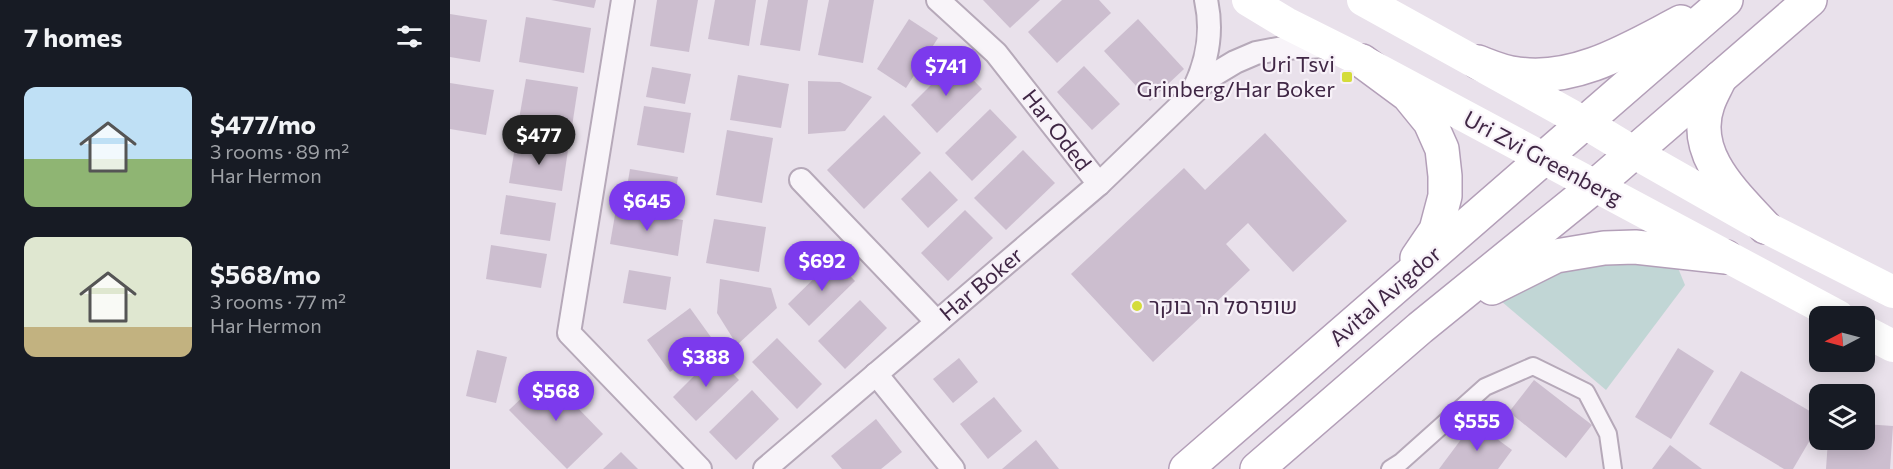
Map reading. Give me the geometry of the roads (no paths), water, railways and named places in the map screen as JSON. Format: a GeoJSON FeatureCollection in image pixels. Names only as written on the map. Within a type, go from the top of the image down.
{"type":"FeatureCollection","features":[{"type":"Feature","properties":{"kind":"main road","name":"Uri Zvi Greenberg"},"geometry":{"type":"LineString","coordinates":[[1248,0],[1287,23],[1819,306]]}},
{"type":"Feature","properties":{"kind":"main road","name":"Uri Zvi Greenberg"},"geometry":{"type":"LineString","coordinates":[[1364,0],[1478,62],[1765,227],[1893,292]]}},
{"type":"Feature","properties":{"kind":"main road"},"geometry":{"type":"LineString","coordinates":[[1478,62],[1515,74],[1540,76],[1564,74],[1616,56],[1724,0]]}},
{"type":"Feature","properties":{"kind":"main road","name":"Avital Avigdor"},"geometry":{"type":"LineString","coordinates":[[1186,469],[1724,0]]}},
{"type":"Feature","properties":{"kind":"main road","name":"Avital Avigdor"},"geometry":{"type":"LineString","coordinates":[[1257,469],[1420,328],[1595,186],[1810,0]]}},
{"type":"Feature","properties":{"kind":"main road"},"geometry":{"type":"LineString","coordinates":[[1362,61],[1408,95],[1430,122],[1442,149],[1445,196],[1436,230],[1397,286]]}},
{"type":"Feature","properties":{"kind":"main road"},"geometry":{"type":"LineString","coordinates":[[1720,78],[1707,105],[1703,133],[1709,155],[1722,179],[1765,227]]}},
{"type":"Feature","properties":{"kind":"main road"},"geometry":{"type":"LineString","coordinates":[[1420,328],[1556,256],[1604,248],[1635,247],[1726,257]]}},
{"type":"Feature","properties":{"kind":"main road"},"geometry":{"type":"LineString","coordinates":[[1875,337],[1893,346]]}},
{"type":"Feature","properties":{"kind":"street"},"geometry":{"type":"LineString","coordinates":[[623,0],[569,333],[700,469]]}},
{"type":"Feature","properties":{"kind":"street","name":"Har Oded"},"geometry":{"type":"LineString","coordinates":[[938,0],[996,53],[1099,184]]}},
{"type":"Feature","properties":{"kind":"street","name":"Har Boker"},"geometry":{"type":"LineString","coordinates":[[1192,93],[1204,69],[1209,46],[1210,26],[1206,0]]}},
{"type":"Feature","properties":{"kind":"street","name":"Har Boker"},"geometry":{"type":"LineString","coordinates":[[765,469],[1099,184],[1210,77],[1235,62],[1257,54],[1306,45],[1332,46]]}},
{"type":"Feature","properties":{"kind":"street"},"geometry":{"type":"LineString","coordinates":[[801,180],[937,322]]}},
{"type":"Feature","properties":{"kind":"street"},"geometry":{"type":"LineString","coordinates":[[1390,469],[1401,462],[1485,387],[1533,366],[1586,392],[1608,434],[1613,469]]}},
{"type":"Feature","properties":{"kind":"street"},"geometry":{"type":"LineString","coordinates":[[876,374],[953,469]]}},
{"type":"Feature","properties":{"kind":"place","name":"Uri Tsvi Grinberg/Har Boker"},"geometry":{"type":"Point","coordinates":[1347,77]}},
{"type":"Feature","properties":{"kind":"place","name":"שופרסל הר בוקר"},"geometry":{"type":"Point","coordinates":[1137,306]}}]}
